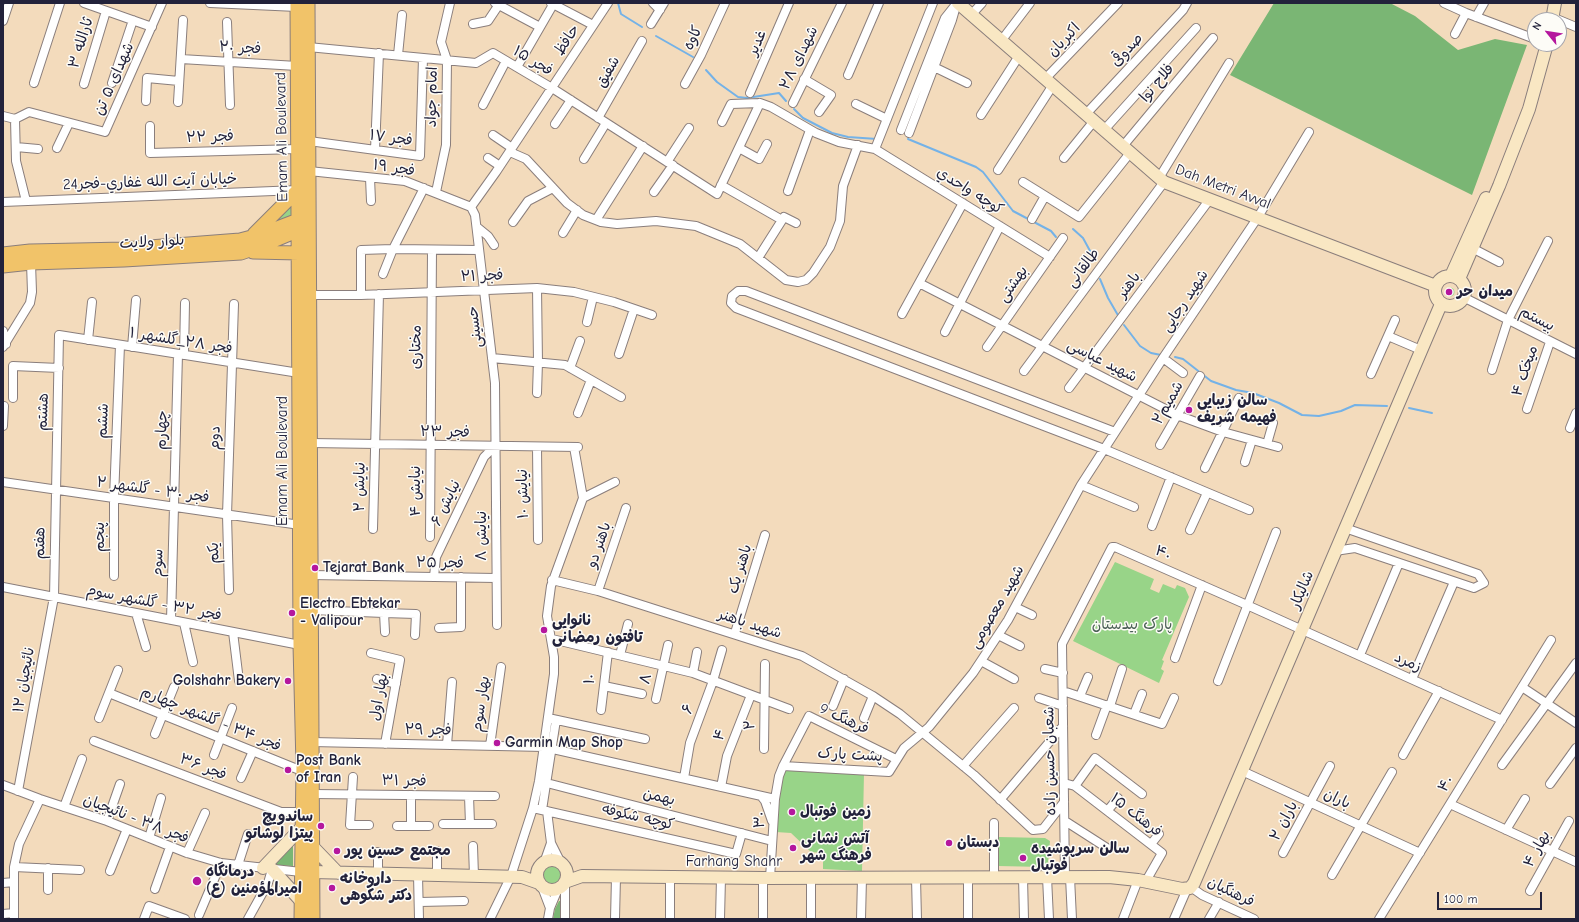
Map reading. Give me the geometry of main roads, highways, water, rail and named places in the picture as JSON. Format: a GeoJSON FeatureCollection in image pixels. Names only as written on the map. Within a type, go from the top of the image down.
{"type":"FeatureCollection","features":[{"type":"Feature","properties":{"kind":"main road","name":"Dah Metri Avval"},"geometry":{"type":"LineString","coordinates":[[957,3],[1161,180],[1436,286]]}},
{"type":"Feature","properties":{"kind":"main road"},"geometry":{"type":"LineString","coordinates":[[300,4],[308,47],[309,172],[304,224],[310,295],[304,323]]}},
{"type":"Feature","properties":{"kind":"main road","name":"Emam Ali Boulevard"},"geometry":{"type":"LineString","coordinates":[[300,4],[297,66],[298,190],[304,224],[299,253],[304,323],[304,348],[299,372],[300,645],[302,828],[307,872],[301,901],[301,919]]}},
{"type":"Feature","properties":{"kind":"main road"},"geometry":{"type":"LineString","coordinates":[[1455,278],[1521,108],[1538,52]]}},
{"type":"Feature","properties":{"kind":"main road"},"geometry":{"type":"LineString","coordinates":[[1455,278],[1472,248],[1506,170],[1529,109],[1545,52]]}},
{"type":"Feature","properties":{"kind":"main road"},"geometry":{"type":"LineString","coordinates":[[3,254],[30,251],[124,249],[257,240],[298,190]]}},
{"type":"Feature","properties":{"kind":"main road","name":"بلوار ولایت"},"geometry":{"type":"LineString","coordinates":[[3,266],[31,262],[124,260],[248,252],[257,240],[304,224]]}},
{"type":"Feature","properties":{"kind":"main road"},"geometry":{"type":"LineString","coordinates":[[248,252],[299,253]]}},
{"type":"Feature","properties":{"kind":"main road"},"geometry":{"type":"LineString","coordinates":[[1455,278],[1464,288],[1463,298],[1459,303],[1452,306],[1441,304],[1435,293],[1436,286],[1442,279],[1455,278]]}},
{"type":"Feature","properties":{"kind":"main road","name":"شالیکار"},"geometry":{"type":"LineString","coordinates":[[1191,889],[1441,304]]}},
{"type":"Feature","properties":{"kind":"main road"},"geometry":{"type":"LineString","coordinates":[[304,348],[311,443],[313,847],[307,872],[313,886],[313,919]]}},
{"type":"Feature","properties":{"kind":"main road"},"geometry":{"type":"LineString","coordinates":[[301,901],[268,869],[302,828]]}},
{"type":"Feature","properties":{"kind":"main road"},"geometry":{"type":"LineString","coordinates":[[313,847],[338,873]]}},
{"type":"Feature","properties":{"kind":"main road"},"geometry":{"type":"LineString","coordinates":[[516,877],[553,861],[582,876]]}},
{"type":"Feature","properties":{"kind":"main road"},"geometry":{"type":"LineString","coordinates":[[540,885],[541,866]]}},
{"type":"Feature","properties":{"kind":"main road"},"geometry":{"type":"LineString","coordinates":[[307,872],[516,877],[540,885],[548,890],[562,886],[567,877],[563,866]]}},
{"type":"Feature","properties":{"kind":"main road","name":"Farhang Shahr"},"geometry":{"type":"LineString","coordinates":[[562,886],[582,876],[670,878],[1109,877],[1142,880],[1191,889]]}},
{"type":"Feature","properties":{"kind":"waterway"},"geometry":{"type":"LineString","coordinates":[[618,3],[621,14],[642,27]]}},
{"type":"Feature","properties":{"kind":"waterway"},"geometry":{"type":"LineString","coordinates":[[656,36],[693,57]]}},
{"type":"Feature","properties":{"kind":"waterway"},"geometry":{"type":"LineString","coordinates":[[706,70],[717,82],[738,97],[747,98],[779,93],[786,101]]}},
{"type":"Feature","properties":{"kind":"waterway"},"geometry":{"type":"LineString","coordinates":[[794,109],[803,118],[832,133],[848,137],[877,139]]}},
{"type":"Feature","properties":{"kind":"waterway"},"geometry":{"type":"LineString","coordinates":[[908,139],[976,167],[983,172],[1013,211],[1051,231],[1056,237]]}},
{"type":"Feature","properties":{"kind":"waterway"},"geometry":{"type":"LineString","coordinates":[[1073,229],[1083,238],[1095,260]]}},
{"type":"Feature","properties":{"kind":"waterway"},"geometry":{"type":"LineString","coordinates":[[1100,279],[1108,298],[1119,317]]}},
{"type":"Feature","properties":{"kind":"waterway"},"geometry":{"type":"LineString","coordinates":[[1124,325],[1140,346],[1151,353],[1161,355]]}},
{"type":"Feature","properties":{"kind":"waterway"},"geometry":{"type":"LineString","coordinates":[[1175,357],[1183,359],[1211,381],[1236,390],[1253,393],[1279,403],[1302,415],[1319,416],[1341,411],[1355,405],[1387,406]]}},
{"type":"Feature","properties":{"kind":"waterway"},"geometry":{"type":"LineString","coordinates":[[1409,408],[1432,413]]}},
{"type":"Feature","properties":{"kind":"place","name":"میدان حر"},"geometry":{"type":"Point","coordinates":[1449,292]}},
{"type":"Feature","properties":{"kind":"place","name":"سالن زیبایی فهیمه شریف"},"geometry":{"type":"Point","coordinates":[1189,410]}},
{"type":"Feature","properties":{"kind":"place","name":"Tejarat Bank"},"geometry":{"type":"Point","coordinates":[315,568]}},
{"type":"Feature","properties":{"kind":"place","name":"Electro Ebtekar - Valipour"},"geometry":{"type":"Point","coordinates":[292,613]}},
{"type":"Feature","properties":{"kind":"place","name":"نانوایی تافتون رمضانی"},"geometry":{"type":"Point","coordinates":[544,630]}},
{"type":"Feature","properties":{"kind":"place","name":"Golshahr Bakery"},"geometry":{"type":"Point","coordinates":[288,681]}},
{"type":"Feature","properties":{"kind":"place","name":"Garmin Map Shop"},"geometry":{"type":"Point","coordinates":[497,743]}},
{"type":"Feature","properties":{"kind":"place","name":"Post Bank of Iran"},"geometry":{"type":"Point","coordinates":[288,770]}},
{"type":"Feature","properties":{"kind":"place","name":"زمین فوتبال"},"geometry":{"type":"Point","coordinates":[792,812]}},
{"type":"Feature","properties":{"kind":"place","name":"ساندویچ پیتزا لوشاتو"},"geometry":{"type":"Point","coordinates":[321,826]}},
{"type":"Feature","properties":{"kind":"place","name":"دبستان"},"geometry":{"type":"Point","coordinates":[949,843]}},
{"type":"Feature","properties":{"kind":"place","name":"آتش نشانی فرهنگ شهر"},"geometry":{"type":"Point","coordinates":[793,848]}},
{"type":"Feature","properties":{"kind":"place","name":"مجتمع حسین پور"},"geometry":{"type":"Point","coordinates":[337,851]}},
{"type":"Feature","properties":{"kind":"place","name":"سالن سرپوشیده فوتبال"},"geometry":{"type":"Point","coordinates":[1023,858]}},
{"type":"Feature","properties":{"kind":"place","name":"درمانگاه امیرالمؤمنین (ع)"},"geometry":{"type":"Point","coordinates":[197,881]}},
{"type":"Feature","properties":{"kind":"place","name":"داروخانه دکتر شکوهی"},"geometry":{"type":"Point","coordinates":[332,888]}},
{"type":"Feature","properties":{"kind":"park label","name":"پارک بیدستان"},"geometry":{"type":"Point","coordinates":[1132,625]}}]}
